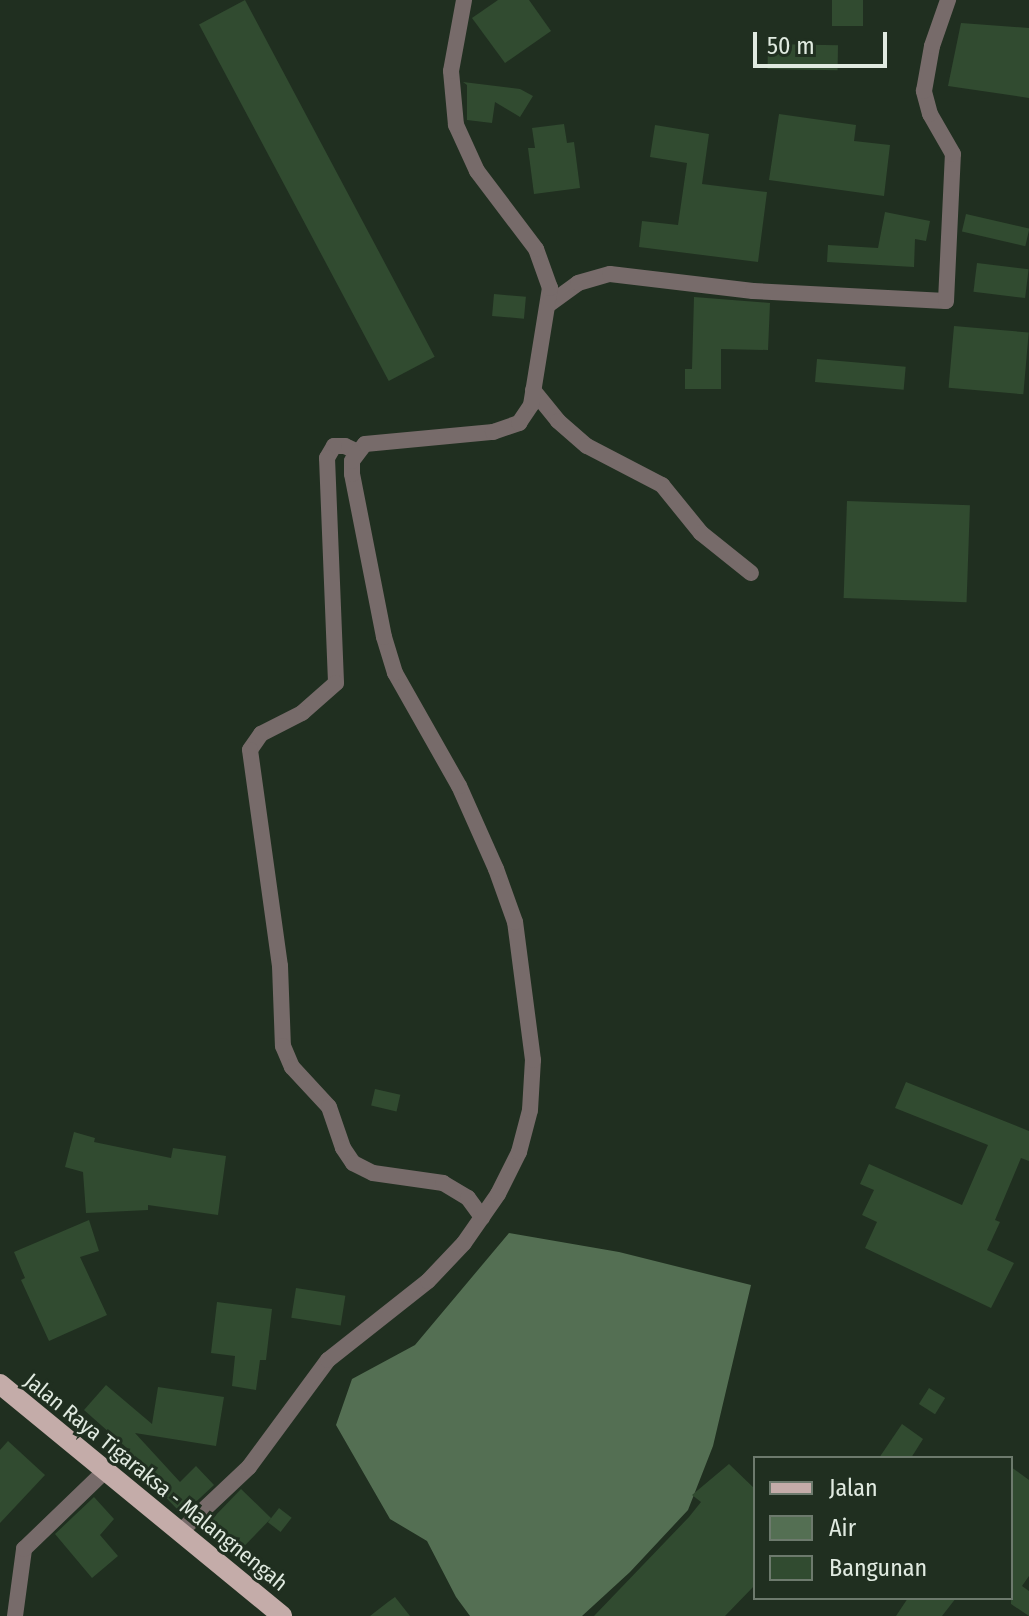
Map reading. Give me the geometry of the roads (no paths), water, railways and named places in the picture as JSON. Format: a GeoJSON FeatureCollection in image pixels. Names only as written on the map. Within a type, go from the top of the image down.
{"type":"FeatureCollection","features":[{"type":"Feature","properties":{"kind":"main road","name":"Jalan Raya Tigaraksa - Malangnengah"},"geometry":{"type":"LineString","coordinates":[[0,1384],[282,1616]]}},
{"type":"Feature","properties":{"kind":"street"},"geometry":{"type":"LineString","coordinates":[[464,0],[451,71],[456,125],[477,171],[536,249],[548,279],[548,305],[533,390],[525,418],[511,427],[462,437],[380,441],[356,451],[334,446],[327,458],[336,683],[302,713],[256,739],[249,756],[274,918],[283,1046],[292,1067],[329,1107],[343,1148],[353,1163],[373,1173],[443,1183],[468,1198],[482,1217]]}},
{"type":"Feature","properties":{"kind":"street"},"geometry":{"type":"LineString","coordinates":[[548,305],[578,283],[610,274],[753,291],[946,301],[953,154],[930,114],[924,91],[932,46],[948,0]]}},
{"type":"Feature","properties":{"kind":"street"},"geometry":{"type":"LineString","coordinates":[[533,390],[558,421],[587,446],[662,485],[701,533],[751,573]]}},
{"type":"Feature","properties":{"kind":"street"},"geometry":{"type":"LineString","coordinates":[[180,1532],[249,1467],[328,1360],[428,1281],[464,1243],[519,1152],[534,1084],[518,943],[506,894],[470,810],[395,673],[354,489],[352,461],[356,451]]}},
{"type":"Feature","properties":{"kind":"street"},"geometry":{"type":"LineString","coordinates":[[15,1616],[24,1549],[105,1471]]}},
{"type":"Feature","properties":{"kind":"water"},"geometry":{"type":"Polygon","coordinates":[[[509,1233],[619,1252],[751,1285],[713,1446],[688,1510],[630,1572],[582,1616],[470,1616],[456,1597],[427,1541],[390,1519],[336,1425],[352,1379],[415,1345],[509,1233]]]}}]}
